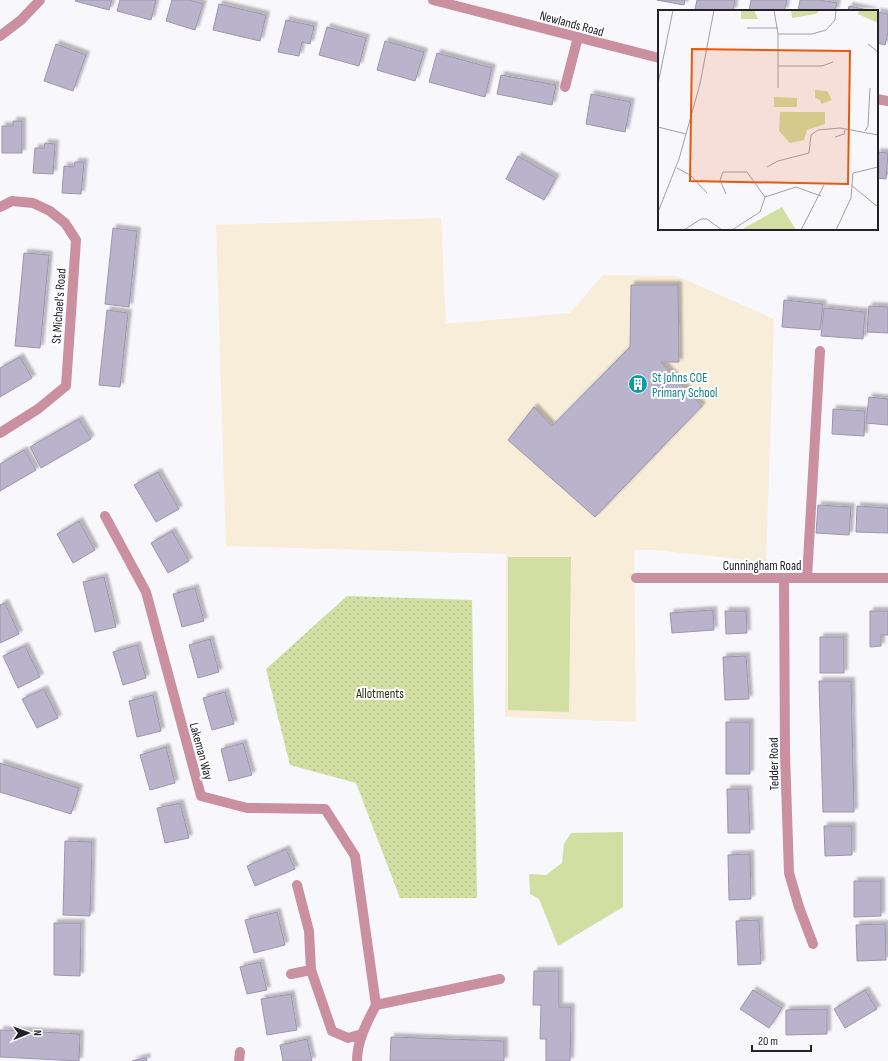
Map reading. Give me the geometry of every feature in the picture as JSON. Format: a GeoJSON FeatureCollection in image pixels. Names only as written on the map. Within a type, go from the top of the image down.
{"type":"FeatureCollection","features":[{"type":"Feature","properties":{"kind":"street"},"geometry":{"type":"LineString","coordinates":[[0,36],[22,20],[40,0]]}},
{"type":"Feature","properties":{"kind":"street","name":"Newlands Road"},"geometry":{"type":"LineString","coordinates":[[433,0],[658,58]]}},
{"type":"Feature","properties":{"kind":"street"},"geometry":{"type":"LineString","coordinates":[[565,87],[578,37]]}},
{"type":"Feature","properties":{"kind":"street"},"geometry":{"type":"LineString","coordinates":[[878,99],[888,101]]}},
{"type":"Feature","properties":{"kind":"street","name":"St Michael's Road"},"geometry":{"type":"LineString","coordinates":[[0,207],[12,201],[33,203],[50,211],[65,223],[76,240],[66,386],[38,409],[0,433]]}},
{"type":"Feature","properties":{"kind":"street"},"geometry":{"type":"LineString","coordinates":[[807,578],[820,351]]}},
{"type":"Feature","properties":{"kind":"street","name":"Lakeman Way"},"geometry":{"type":"LineString","coordinates":[[105,516],[146,592],[201,796],[247,808],[325,809],[355,856],[376,1005]]}},
{"type":"Feature","properties":{"kind":"street","name":"Cunningham Road"},"geometry":{"type":"LineString","coordinates":[[636,578],[888,578]]}},
{"type":"Feature","properties":{"kind":"street","name":"Tedder Road"},"geometry":{"type":"LineString","coordinates":[[784,578],[785,754],[789,873],[798,907],[813,944]]}},
{"type":"Feature","properties":{"kind":"street"},"geometry":{"type":"LineString","coordinates":[[297,885],[308,931],[311,970],[332,1031],[348,1038],[362,1034]]}},
{"type":"Feature","properties":{"kind":"street"},"geometry":{"type":"LineString","coordinates":[[291,974],[311,970]]}},
{"type":"Feature","properties":{"kind":"street"},"geometry":{"type":"LineString","coordinates":[[356,1061],[362,1034],[376,1005],[500,979]]}},
{"type":"Feature","properties":{"kind":"shaded area"},"geometry":{"type":"Polygon","coordinates":[[[441,218],[446,324],[570,313],[603,275],[677,276],[774,319],[766,562],[655,550],[634,550],[636,722],[505,717],[506,554],[226,546],[216,225],[441,218]]]}},
{"type":"Feature","properties":{"kind":"green space"},"geometry":{"type":"Polygon","coordinates":[[[508,557],[571,557],[569,712],[508,710],[508,557]]]}},
{"type":"Feature","properties":{"kind":"green space","name":"Allotments"},"geometry":{"type":"Polygon","coordinates":[[[347,596],[472,600],[477,898],[400,898],[356,783],[290,765],[266,669],[347,596]]]}},
{"type":"Feature","properties":{"kind":"green space"},"geometry":{"type":"Polygon","coordinates":[[[623,832],[623,907],[558,946],[539,899],[530,894],[529,874],[546,875],[562,863],[564,844],[571,833],[623,832]]]}},
{"type":"Feature","properties":{"kind":"building"},"geometry":{"type":"Polygon","coordinates":[[[112,0],[109,10],[75,1],[112,0]]]}},
{"type":"Feature","properties":{"kind":"building"},"geometry":{"type":"Polygon","coordinates":[[[120,0],[156,0],[151,20],[117,11],[120,0]]]}},
{"type":"Feature","properties":{"kind":"building"},"geometry":{"type":"Polygon","coordinates":[[[172,0],[190,0],[203,4],[195,30],[166,21],[172,0]]]}},
{"type":"Feature","properties":{"kind":"building"},"geometry":{"type":"Polygon","coordinates":[[[657,0],[685,0],[684,5],[657,0]]]}},
{"type":"Feature","properties":{"kind":"building"},"geometry":{"type":"Polygon","coordinates":[[[697,0],[735,0],[733,10],[695,9],[697,0]]]}},
{"type":"Feature","properties":{"kind":"building"},"geometry":{"type":"Polygon","coordinates":[[[751,0],[787,0],[784,10],[749,10],[751,0]]]}},
{"type":"Feature","properties":{"kind":"building"},"geometry":{"type":"Polygon","coordinates":[[[800,0],[819,0],[837,3],[835,10],[798,10],[800,0]]]}},
{"type":"Feature","properties":{"kind":"building"},"geometry":{"type":"Polygon","coordinates":[[[219,4],[266,15],[260,41],[213,30],[219,4]]]}},
{"type":"Feature","properties":{"kind":"building"},"geometry":{"type":"Polygon","coordinates":[[[849,6],[868,10],[848,10],[849,6]]]}},
{"type":"Feature","properties":{"kind":"building"},"geometry":{"type":"Polygon","coordinates":[[[878,12],[888,14],[888,32],[885,45],[878,43],[878,12]]]}},
{"type":"Feature","properties":{"kind":"building"},"geometry":{"type":"Polygon","coordinates":[[[286,20],[314,26],[310,44],[302,42],[299,56],[278,52],[286,20]]]}},
{"type":"Feature","properties":{"kind":"building"},"geometry":{"type":"Polygon","coordinates":[[[327,27],[366,38],[359,66],[319,55],[327,27]]]}},
{"type":"Feature","properties":{"kind":"building"},"geometry":{"type":"Polygon","coordinates":[[[385,41],[424,52],[415,81],[377,70],[385,41]]]}},
{"type":"Feature","properties":{"kind":"building"},"geometry":{"type":"Polygon","coordinates":[[[56,44],[86,55],[73,91],[44,81],[56,44]]]}},
{"type":"Feature","properties":{"kind":"building"},"geometry":{"type":"Polygon","coordinates":[[[437,53],[492,68],[485,97],[429,82],[437,53]]]}},
{"type":"Feature","properties":{"kind":"building"},"geometry":{"type":"Polygon","coordinates":[[[501,75],[556,85],[552,105],[497,94],[501,75]]]}},
{"type":"Feature","properties":{"kind":"building"},"geometry":{"type":"Polygon","coordinates":[[[591,94],[631,102],[625,132],[586,124],[591,94]]]}},
{"type":"Feature","properties":{"kind":"building"},"geometry":{"type":"Polygon","coordinates":[[[13,121],[22,121],[22,153],[2,153],[2,126],[13,126],[13,121]]]}},
{"type":"Feature","properties":{"kind":"building"},"geometry":{"type":"Polygon","coordinates":[[[45,143],[55,144],[53,174],[33,173],[35,148],[44,148],[45,143]]]}},
{"type":"Feature","properties":{"kind":"building"},"geometry":{"type":"Polygon","coordinates":[[[878,152],[888,153],[886,179],[878,178],[878,152]]]}},
{"type":"Feature","properties":{"kind":"building"},"geometry":{"type":"Polygon","coordinates":[[[518,156],[556,178],[544,200],[506,179],[518,156]]]}},
{"type":"Feature","properties":{"kind":"building"},"geometry":{"type":"Polygon","coordinates":[[[75,162],[84,162],[81,194],[62,193],[64,166],[74,167],[75,162]]]}},
{"type":"Feature","properties":{"kind":"building"},"geometry":{"type":"Polygon","coordinates":[[[113,228],[137,231],[129,307],[105,304],[113,228]]]}},
{"type":"Feature","properties":{"kind":"building"},"geometry":{"type":"Polygon","coordinates":[[[24,253],[49,255],[40,348],[15,346],[24,253]]]}},
{"type":"Feature","properties":{"kind":"building","name":"St Johns COE Primary School"},"geometry":{"type":"Polygon","coordinates":[[[631,285],[678,285],[679,362],[661,362],[702,406],[595,517],[508,440],[534,407],[552,426],[630,347],[631,285]]]}},
{"type":"Feature","properties":{"kind":"building"},"geometry":{"type":"Polygon","coordinates":[[[784,300],[823,304],[820,330],[782,327],[784,300]]]}},
{"type":"Feature","properties":{"kind":"building"},"geometry":{"type":"Polygon","coordinates":[[[869,306],[888,307],[888,333],[867,332],[869,306]]]}},
{"type":"Feature","properties":{"kind":"building"},"geometry":{"type":"Polygon","coordinates":[[[824,308],[865,312],[863,339],[821,336],[824,308]]]}},
{"type":"Feature","properties":{"kind":"building"},"geometry":{"type":"Polygon","coordinates":[[[107,310],[128,313],[120,387],[99,385],[107,310]]]}},
{"type":"Feature","properties":{"kind":"building"},"geometry":{"type":"Polygon","coordinates":[[[20,357],[32,378],[0,397],[0,368],[20,357]]]}},
{"type":"Feature","properties":{"kind":"building"},"geometry":{"type":"Polygon","coordinates":[[[869,397],[888,399],[888,425],[866,423],[869,397]]]}},
{"type":"Feature","properties":{"kind":"building"},"geometry":{"type":"Polygon","coordinates":[[[833,409],[865,411],[864,436],[832,434],[833,409]]]}},
{"type":"Feature","properties":{"kind":"building"},"geometry":{"type":"Polygon","coordinates":[[[79,419],[91,439],[41,468],[30,447],[79,419]]]}},
{"type":"Feature","properties":{"kind":"building"},"geometry":{"type":"Polygon","coordinates":[[[24,450],[36,470],[0,491],[0,464],[24,450]]]}},
{"type":"Feature","properties":{"kind":"building"},"geometry":{"type":"Polygon","coordinates":[[[158,472],[179,509],[156,522],[134,485],[158,472]]]}},
{"type":"Feature","properties":{"kind":"building"},"geometry":{"type":"Polygon","coordinates":[[[818,505],[851,507],[849,535],[816,533],[818,505]]]}},
{"type":"Feature","properties":{"kind":"building"},"geometry":{"type":"Polygon","coordinates":[[[857,506],[888,508],[888,533],[856,532],[857,506]]]}},
{"type":"Feature","properties":{"kind":"building"},"geometry":{"type":"Polygon","coordinates":[[[79,521],[95,550],[73,563],[57,534],[79,521]]]}},
{"type":"Feature","properties":{"kind":"building"},"geometry":{"type":"Polygon","coordinates":[[[172,531],[189,561],[168,573],[151,543],[172,531]]]}},
{"type":"Feature","properties":{"kind":"building"},"geometry":{"type":"Polygon","coordinates":[[[104,577],[116,627],[95,632],[83,582],[104,577]]]}},
{"type":"Feature","properties":{"kind":"building"},"geometry":{"type":"Polygon","coordinates":[[[195,588],[204,621],[182,627],[173,594],[195,588]]]}},
{"type":"Feature","properties":{"kind":"building"},"geometry":{"type":"Polygon","coordinates":[[[5,603],[19,634],[0,643],[0,605],[5,603]]]}},
{"type":"Feature","properties":{"kind":"building"},"geometry":{"type":"Polygon","coordinates":[[[713,610],[714,630],[672,633],[670,613],[713,610]]]}},
{"type":"Feature","properties":{"kind":"building"},"geometry":{"type":"Polygon","coordinates":[[[725,611],[746,611],[747,633],[726,634],[725,611]]]}},
{"type":"Feature","properties":{"kind":"building"},"geometry":{"type":"Polygon","coordinates":[[[870,611],[888,611],[888,635],[881,635],[881,646],[870,647],[870,611]]]}},
{"type":"Feature","properties":{"kind":"building"},"geometry":{"type":"Polygon","coordinates":[[[820,637],[844,637],[844,673],[820,673],[820,637]]]}},
{"type":"Feature","properties":{"kind":"building"},"geometry":{"type":"Polygon","coordinates":[[[210,639],[219,672],[198,678],[189,645],[210,639]]]}},
{"type":"Feature","properties":{"kind":"building"},"geometry":{"type":"Polygon","coordinates":[[[137,645],[146,678],[123,685],[113,652],[137,645]]]}},
{"type":"Feature","properties":{"kind":"building"},"geometry":{"type":"Polygon","coordinates":[[[25,646],[40,677],[18,688],[3,656],[25,646]]]}},
{"type":"Feature","properties":{"kind":"building"},"geometry":{"type":"Polygon","coordinates":[[[746,656],[749,699],[725,700],[723,657],[746,656]]]}},
{"type":"Feature","properties":{"kind":"building"},"geometry":{"type":"Polygon","coordinates":[[[819,681],[851,681],[854,812],[823,812],[819,681]]]}},
{"type":"Feature","properties":{"kind":"building"},"geometry":{"type":"Polygon","coordinates":[[[44,689],[58,718],[37,728],[22,699],[44,689]]]}},
{"type":"Feature","properties":{"kind":"building"},"geometry":{"type":"Polygon","coordinates":[[[225,692],[234,724],[212,730],[203,698],[225,692]]]}},
{"type":"Feature","properties":{"kind":"building"},"geometry":{"type":"Polygon","coordinates":[[[153,695],[161,731],[137,737],[129,701],[153,695]]]}},
{"type":"Feature","properties":{"kind":"building"},"geometry":{"type":"Polygon","coordinates":[[[726,722],[750,722],[750,774],[726,774],[726,722]]]}},
{"type":"Feature","properties":{"kind":"building"},"geometry":{"type":"Polygon","coordinates":[[[243,743],[252,775],[229,781],[221,749],[243,743]]]}},
{"type":"Feature","properties":{"kind":"building"},"geometry":{"type":"Polygon","coordinates":[[[166,747],[175,783],[150,790],[140,755],[166,747]]]}},
{"type":"Feature","properties":{"kind":"building"},"geometry":{"type":"Polygon","coordinates":[[[0,763],[79,788],[71,814],[0,792],[0,763]]]}},
{"type":"Feature","properties":{"kind":"building"},"geometry":{"type":"Polygon","coordinates":[[[727,789],[748,789],[750,833],[728,833],[727,789]]]}},
{"type":"Feature","properties":{"kind":"building"},"geometry":{"type":"Polygon","coordinates":[[[180,803],[189,838],[165,843],[157,808],[180,803]]]}},
{"type":"Feature","properties":{"kind":"building"},"geometry":{"type":"Polygon","coordinates":[[[824,826],[852,826],[852,855],[825,856],[824,826]]]}},
{"type":"Feature","properties":{"kind":"building"},"geometry":{"type":"Polygon","coordinates":[[[65,841],[92,842],[90,916],[63,915],[65,841]]]}},
{"type":"Feature","properties":{"kind":"building"},"geometry":{"type":"Polygon","coordinates":[[[286,849],[295,869],[255,886],[247,866],[286,849]]]}},
{"type":"Feature","properties":{"kind":"building"},"geometry":{"type":"Polygon","coordinates":[[[750,854],[751,899],[729,900],[728,855],[750,854]]]}},
{"type":"Feature","properties":{"kind":"building"},"geometry":{"type":"Polygon","coordinates":[[[854,881],[881,881],[881,916],[854,917],[854,881]]]}},
{"type":"Feature","properties":{"kind":"building"},"geometry":{"type":"Polygon","coordinates":[[[277,912],[285,945],[254,953],[245,920],[277,912]]]}},
{"type":"Feature","properties":{"kind":"building"},"geometry":{"type":"Polygon","coordinates":[[[759,920],[761,964],[738,965],[736,921],[759,920]]]}},
{"type":"Feature","properties":{"kind":"building"},"geometry":{"type":"Polygon","coordinates":[[[54,923],[81,923],[80,976],[54,975],[54,923]]]}},
{"type":"Feature","properties":{"kind":"building"},"geometry":{"type":"Polygon","coordinates":[[[885,924],[886,960],[857,961],[856,925],[885,924]]]}},
{"type":"Feature","properties":{"kind":"building"},"geometry":{"type":"Polygon","coordinates":[[[260,962],[267,990],[247,994],[240,967],[260,962]]]}},
{"type":"Feature","properties":{"kind":"building"},"geometry":{"type":"Polygon","coordinates":[[[534,971],[559,971],[559,1007],[571,1007],[570,1061],[546,1061],[546,1039],[540,1039],[541,1005],[533,1005],[534,971]]]}},
{"type":"Feature","properties":{"kind":"building"},"geometry":{"type":"Polygon","coordinates":[[[753,990],[782,1008],[769,1028],[740,1009],[753,990]]]}},
{"type":"Feature","properties":{"kind":"building"},"geometry":{"type":"Polygon","coordinates":[[[865,990],[877,1009],[845,1028],[834,1009],[865,990]]]}},
{"type":"Feature","properties":{"kind":"building"},"geometry":{"type":"Polygon","coordinates":[[[291,994],[297,1030],[267,1035],[261,999],[291,994]]]}},
{"type":"Feature","properties":{"kind":"building"},"geometry":{"type":"Polygon","coordinates":[[[827,1009],[827,1034],[786,1035],[786,1010],[827,1009]]]}},
{"type":"Feature","properties":{"kind":"building"},"geometry":{"type":"Polygon","coordinates":[[[0,1030],[80,1034],[79,1061],[0,1057],[0,1030]]]}},
{"type":"Feature","properties":{"kind":"building"},"geometry":{"type":"Polygon","coordinates":[[[391,1037],[504,1041],[504,1061],[390,1061],[391,1037]]]}},
{"type":"Feature","properties":{"kind":"building"},"geometry":{"type":"Polygon","coordinates":[[[307,1039],[312,1061],[283,1061],[280,1045],[307,1039]]]}},
{"type":"Feature","properties":{"kind":"building"},"geometry":{"type":"Polygon","coordinates":[[[146,1057],[147,1061],[132,1061],[146,1057]]]}},
{"type":"Feature","properties":{"kind":"place","name":"St Johns COE Primary School"},"geometry":{"type":"Point","coordinates":[638,384]}}]}
